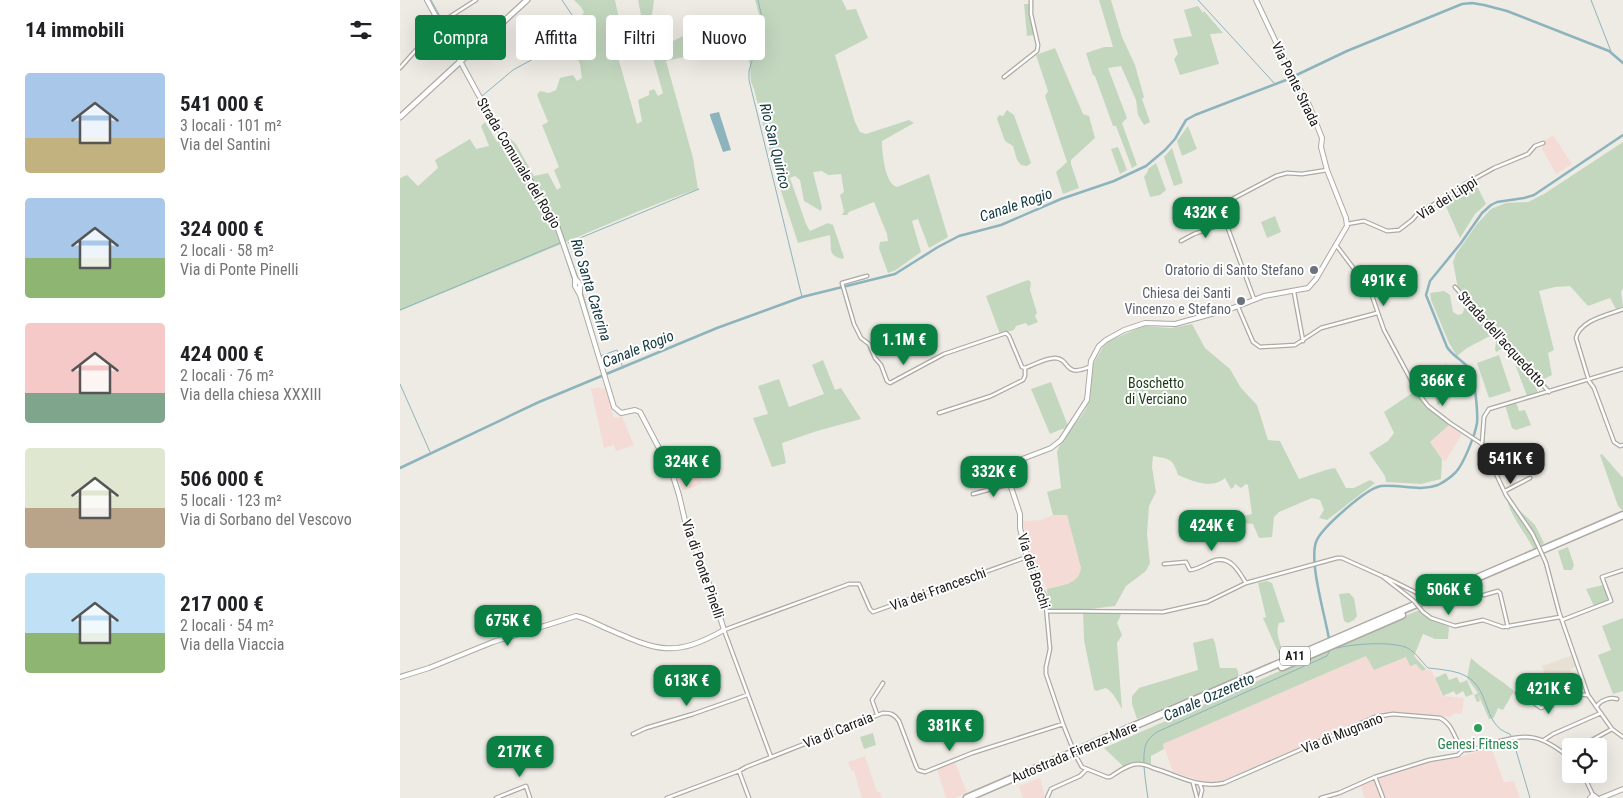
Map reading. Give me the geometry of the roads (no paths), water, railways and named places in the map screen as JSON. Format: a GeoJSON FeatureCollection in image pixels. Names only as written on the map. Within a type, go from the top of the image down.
{"type":"FeatureCollection","features":[{"type":"Feature","properties":{"kind":"highway","name":"Autostrada Firenze-Mare"},"geometry":{"type":"LineString","coordinates":[[967,798],[1623,515]]}},
{"type":"Feature","properties":{"kind":"highway","name":"Autostrada Firenze-Mare"},"geometry":{"type":"LineString","coordinates":[[976,798],[1623,519]]}},
{"type":"Feature","properties":{"kind":"main road"},"geometry":{"type":"LineString","coordinates":[[400,117],[527,0]]}},
{"type":"Feature","properties":{"kind":"street","name":"Strada Comunale del Rogio"},"geometry":{"type":"LineString","coordinates":[[427,0],[435,15]]}},
{"type":"Feature","properties":{"kind":"street"},"geometry":{"type":"LineString","coordinates":[[452,15],[475,0]]}},
{"type":"Feature","properties":{"kind":"street"},"geometry":{"type":"LineString","coordinates":[[1004,77],[1037,51],[1038,45],[1031,14],[1031,0]]}},
{"type":"Feature","properties":{"kind":"street","name":"Via Ponte Strada"},"geometry":{"type":"LineString","coordinates":[[1256,0],[1294,79],[1309,105],[1322,138],[1321,147],[1327,170]]}},
{"type":"Feature","properties":{"kind":"street"},"geometry":{"type":"LineString","coordinates":[[400,68],[415,51]]}},
{"type":"Feature","properties":{"kind":"street","name":"Strada Comunale del Rogio"},"geometry":{"type":"LineString","coordinates":[[460,62],[556,223],[575,278]]}},
{"type":"Feature","properties":{"kind":"street","name":"Via dei Lippi"},"geometry":{"type":"LineString","coordinates":[[1347,224],[1364,222],[1388,231],[1399,230],[1419,212],[1448,197],[1465,184],[1494,168],[1528,154],[1535,146],[1543,143]]}},
{"type":"Feature","properties":{"kind":"street"},"geometry":{"type":"LineString","coordinates":[[1254,299],[1226,223],[1222,205],[1276,176],[1327,170],[1345,214],[1347,224],[1336,245],[1370,290],[1377,313],[1392,346],[1423,400],[1450,423],[1482,444],[1505,492],[1537,543],[1546,562],[1561,618],[1588,695],[1612,729],[1623,737]]}},
{"type":"Feature","properties":{"kind":"street"},"geometry":{"type":"LineString","coordinates":[[1181,241],[1194,234],[1226,223]]}},
{"type":"Feature","properties":{"kind":"street","name":"Via dei Boschi"},"geometry":{"type":"LineString","coordinates":[[1073,749],[1046,674],[1050,649],[1047,611],[1042,588],[1027,557],[1020,528],[1020,514],[1006,472],[1008,466],[1055,446],[1061,440],[1087,400],[1089,367],[1093,355],[1106,340],[1145,323],[1174,324],[1238,306],[1254,299],[1308,288],[1314,282],[1336,245]]}},
{"type":"Feature","properties":{"kind":"street"},"geometry":{"type":"LineString","coordinates":[[867,276],[844,282],[842,285],[854,324],[861,338],[869,344],[874,358],[881,366],[887,381],[890,383],[944,354],[1004,334],[1008,334],[1020,366],[1025,368],[1055,358],[1059,359],[1073,371],[1089,367]]}},
{"type":"Feature","properties":{"kind":"street","name":"Via di Ponte Pinelli"},"geometry":{"type":"LineString","coordinates":[[575,278],[616,410],[621,413],[635,410],[640,412],[672,473],[686,525],[712,592],[724,630]]}},
{"type":"Feature","properties":{"kind":"street","name":"Strada dell'acquedotto"},"geometry":{"type":"LineString","coordinates":[[1455,287],[1550,392]]}},
{"type":"Feature","properties":{"kind":"street"},"geometry":{"type":"LineString","coordinates":[[1294,292],[1303,341]]}},
{"type":"Feature","properties":{"kind":"street"},"geometry":{"type":"LineString","coordinates":[[1238,306],[1253,342],[1257,346],[1295,345],[1321,328],[1377,313]]}},
{"type":"Feature","properties":{"kind":"street"},"geometry":{"type":"LineString","coordinates":[[1623,309],[1584,324],[1577,335],[1589,380],[1594,388],[1614,442],[1620,446],[1623,444]]}},
{"type":"Feature","properties":{"kind":"street"},"geometry":{"type":"LineString","coordinates":[[939,414],[991,396],[1022,380],[1025,376],[1025,368]]}},
{"type":"Feature","properties":{"kind":"street"},"geometry":{"type":"LineString","coordinates":[[1482,444],[1484,417],[1489,409],[1623,369]]}},
{"type":"Feature","properties":{"kind":"street"},"geometry":{"type":"LineString","coordinates":[[1505,492],[1530,478]]}},
{"type":"Feature","properties":{"kind":"street"},"geometry":{"type":"LineString","coordinates":[[973,494],[1010,484]]}},
{"type":"Feature","properties":{"kind":"street","name":"Via dei Franceschi"},"geometry":{"type":"LineString","coordinates":[[724,630],[849,584],[859,584],[873,612],[1027,557]]}},
{"type":"Feature","properties":{"kind":"street"},"geometry":{"type":"LineString","coordinates":[[1047,611],[1163,612],[1207,602],[1246,583],[1342,558],[1399,583],[1421,596]]}},
{"type":"Feature","properties":{"kind":"street"},"geometry":{"type":"LineString","coordinates":[[1164,564],[1186,562],[1190,570],[1197,569],[1216,560],[1226,561],[1236,567],[1246,583]]}},
{"type":"Feature","properties":{"kind":"street"},"geometry":{"type":"LineString","coordinates":[[1382,576],[1414,601],[1431,618],[1455,626],[1482,620],[1497,626],[1508,627],[1561,618],[1611,601],[1602,577],[1623,570]]}},
{"type":"Feature","properties":{"kind":"street"},"geometry":{"type":"LineString","coordinates":[[1484,595],[1498,591],[1500,593],[1508,627]]}},
{"type":"Feature","properties":{"kind":"street"},"geometry":{"type":"LineString","coordinates":[[400,677],[429,668],[493,642],[576,616],[640,643],[660,649],[692,645],[724,630],[770,757]]}},
{"type":"Feature","properties":{"kind":"street"},"geometry":{"type":"LineString","coordinates":[[877,714],[872,700],[882,683]]}},
{"type":"Feature","properties":{"kind":"street"},"geometry":{"type":"LineString","coordinates":[[1517,693],[1541,708],[1571,694],[1588,695]]}},
{"type":"Feature","properties":{"kind":"street"},"geometry":{"type":"LineString","coordinates":[[633,734],[747,695]]}},
{"type":"Feature","properties":{"kind":"street"},"geometry":{"type":"LineString","coordinates":[[1597,706],[1599,702],[1604,700],[1617,699]]}},
{"type":"Feature","properties":{"kind":"street","name":"Via di Carraia"},"geometry":{"type":"LineString","coordinates":[[667,798],[739,771],[877,714],[890,713],[895,715],[899,720],[918,770],[925,772],[972,753],[1063,724]]}},
{"type":"Feature","properties":{"kind":"street"},"geometry":{"type":"LineString","coordinates":[[1544,740],[1558,731],[1601,713]]}},
{"type":"Feature","properties":{"kind":"street","name":"Via di Mugnano"},"geometry":{"type":"LineString","coordinates":[[1087,769],[1110,776],[1132,765],[1142,764],[1200,784],[1224,783],[1384,714],[1440,718],[1449,725],[1463,750]]}},
{"type":"Feature","properties":{"kind":"street"},"geometry":{"type":"LineString","coordinates":[[1596,738],[1612,729]]}},
{"type":"Feature","properties":{"kind":"street"},"geometry":{"type":"LineString","coordinates":[[1321,798],[1376,777],[1429,760],[1458,755],[1463,750],[1518,737],[1544,740],[1562,753]]}},
{"type":"Feature","properties":{"kind":"street"},"geometry":{"type":"LineString","coordinates":[[1047,798],[1051,789],[1080,776],[1087,769],[1082,767],[1077,758]]}},
{"type":"Feature","properties":{"kind":"street"},"geometry":{"type":"LineString","coordinates":[[739,771],[748,798]]}},
{"type":"Feature","properties":{"kind":"street"},"geometry":{"type":"LineString","coordinates":[[1376,777],[1383,798]]}},
{"type":"Feature","properties":{"kind":"street","name":"Via di Mugnano"},"geometry":{"type":"LineString","coordinates":[[1192,782],[1198,798],[1211,785]]}},
{"type":"Feature","properties":{"kind":"street"},"geometry":{"type":"LineString","coordinates":[[1587,783],[1593,796],[1602,797],[1623,789]]}},
{"type":"Feature","properties":{"kind":"street"},"geometry":{"type":"LineString","coordinates":[[1196,791],[1200,784]]}},
{"type":"Feature","properties":{"kind":"street"},"geometry":{"type":"LineString","coordinates":[[1200,784],[1202,794]]}},
{"type":"Feature","properties":{"kind":"street"},"geometry":{"type":"LineString","coordinates":[[496,798],[526,786],[530,798]]}},
{"type":"Feature","properties":{"kind":"water"},"geometry":{"type":"Polygon","coordinates":[[[719,112],[731,150],[723,152],[710,116],[710,114],[719,112]]]}},
{"type":"Feature","properties":{"kind":"waterway","name":"Rio Santa Caterina"},"geometry":{"type":"LineString","coordinates":[[431,0],[439,15]]}},
{"type":"Feature","properties":{"kind":"waterway"},"geometry":{"type":"LineString","coordinates":[[482,96],[513,70],[546,52],[580,27],[562,0]]}},
{"type":"Feature","properties":{"kind":"waterway","name":"Rio San Quirico"},"geometry":{"type":"LineString","coordinates":[[758,0],[763,22],[749,71],[749,80],[802,297]]}},
{"type":"Feature","properties":{"kind":"waterway"},"geometry":{"type":"LineString","coordinates":[[1198,0],[1275,84]]}},
{"type":"Feature","properties":{"kind":"waterway"},"geometry":{"type":"LineString","coordinates":[[1591,0],[1612,54]]}},
{"type":"Feature","properties":{"kind":"waterway","name":"Canale Rogio"},"geometry":{"type":"LineString","coordinates":[[400,468],[539,402],[717,328],[802,297],[895,274],[959,236],[1001,225],[1061,199],[1114,181],[1146,166],[1175,139],[1186,120],[1195,115],[1286,80],[1347,51],[1462,4],[1472,3],[1507,11],[1609,51],[1623,63]]}},
{"type":"Feature","properties":{"kind":"waterway"},"geometry":{"type":"LineString","coordinates":[[478,99],[556,229]]}},
{"type":"Feature","properties":{"kind":"waterway","name":"Rio Santa Caterina"},"geometry":{"type":"LineString","coordinates":[[486,103],[558,221],[578,278],[583,285],[582,291],[599,352]]}},
{"type":"Feature","properties":{"kind":"waterway","name":"Canale Ozzeretto"},"geometry":{"type":"LineString","coordinates":[[1329,639],[1316,576],[1314,551],[1320,536],[1345,509],[1374,488],[1381,486],[1424,488],[1438,485],[1445,481],[1459,468],[1469,449],[1476,428],[1477,410],[1473,375],[1447,347],[1426,295],[1430,281],[1461,243],[1482,213],[1491,205],[1497,202],[1534,195],[1623,135]]}},
{"type":"Feature","properties":{"kind":"waterway"},"geometry":{"type":"LineString","coordinates":[[568,243],[699,189]]}},
{"type":"Feature","properties":{"kind":"waterway"},"geometry":{"type":"LineString","coordinates":[[400,310],[560,243]]}},
{"type":"Feature","properties":{"kind":"waterway"},"geometry":{"type":"LineString","coordinates":[[566,259],[573,281]]}},
{"type":"Feature","properties":{"kind":"waterway","name":"Rio Santa Caterina"},"geometry":{"type":"LineString","coordinates":[[600,356],[617,350],[623,368]]}},
{"type":"Feature","properties":{"kind":"waterway"},"geometry":{"type":"LineString","coordinates":[[400,384],[430,452]]}},
{"type":"Feature","properties":{"kind":"waterway"},"geometry":{"type":"LineString","coordinates":[[1330,650],[1367,644],[1388,644],[1408,648],[1428,668],[1459,673],[1470,679],[1477,686],[1494,722],[1500,729],[1511,736]]}},
{"type":"Feature","properties":{"kind":"waterway","name":"Canale Ozzeretto"},"geometry":{"type":"LineString","coordinates":[[1148,798],[1144,756],[1146,744],[1154,734],[1327,656],[1330,650]]}},
{"type":"Feature","properties":{"kind":"waterway"},"geometry":{"type":"LineString","coordinates":[[1513,740],[1530,798]]}},
{"type":"Feature","properties":{"kind":"place","name":"Oratorio di Santo Stefano"},"geometry":{"type":"Point","coordinates":[1314,270]}},
{"type":"Feature","properties":{"kind":"place","name":"Chiesa dei Santi Vincenzo e Stefano"},"geometry":{"type":"Point","coordinates":[1241,301]}},
{"type":"Feature","properties":{"kind":"place","name":"Genesi Fitness"},"geometry":{"type":"Point","coordinates":[1478,728]}},
{"type":"Feature","properties":{"kind":"park label","name":"Boschetto di Verciano"},"geometry":{"type":"Point","coordinates":[1156,392]}}]}
